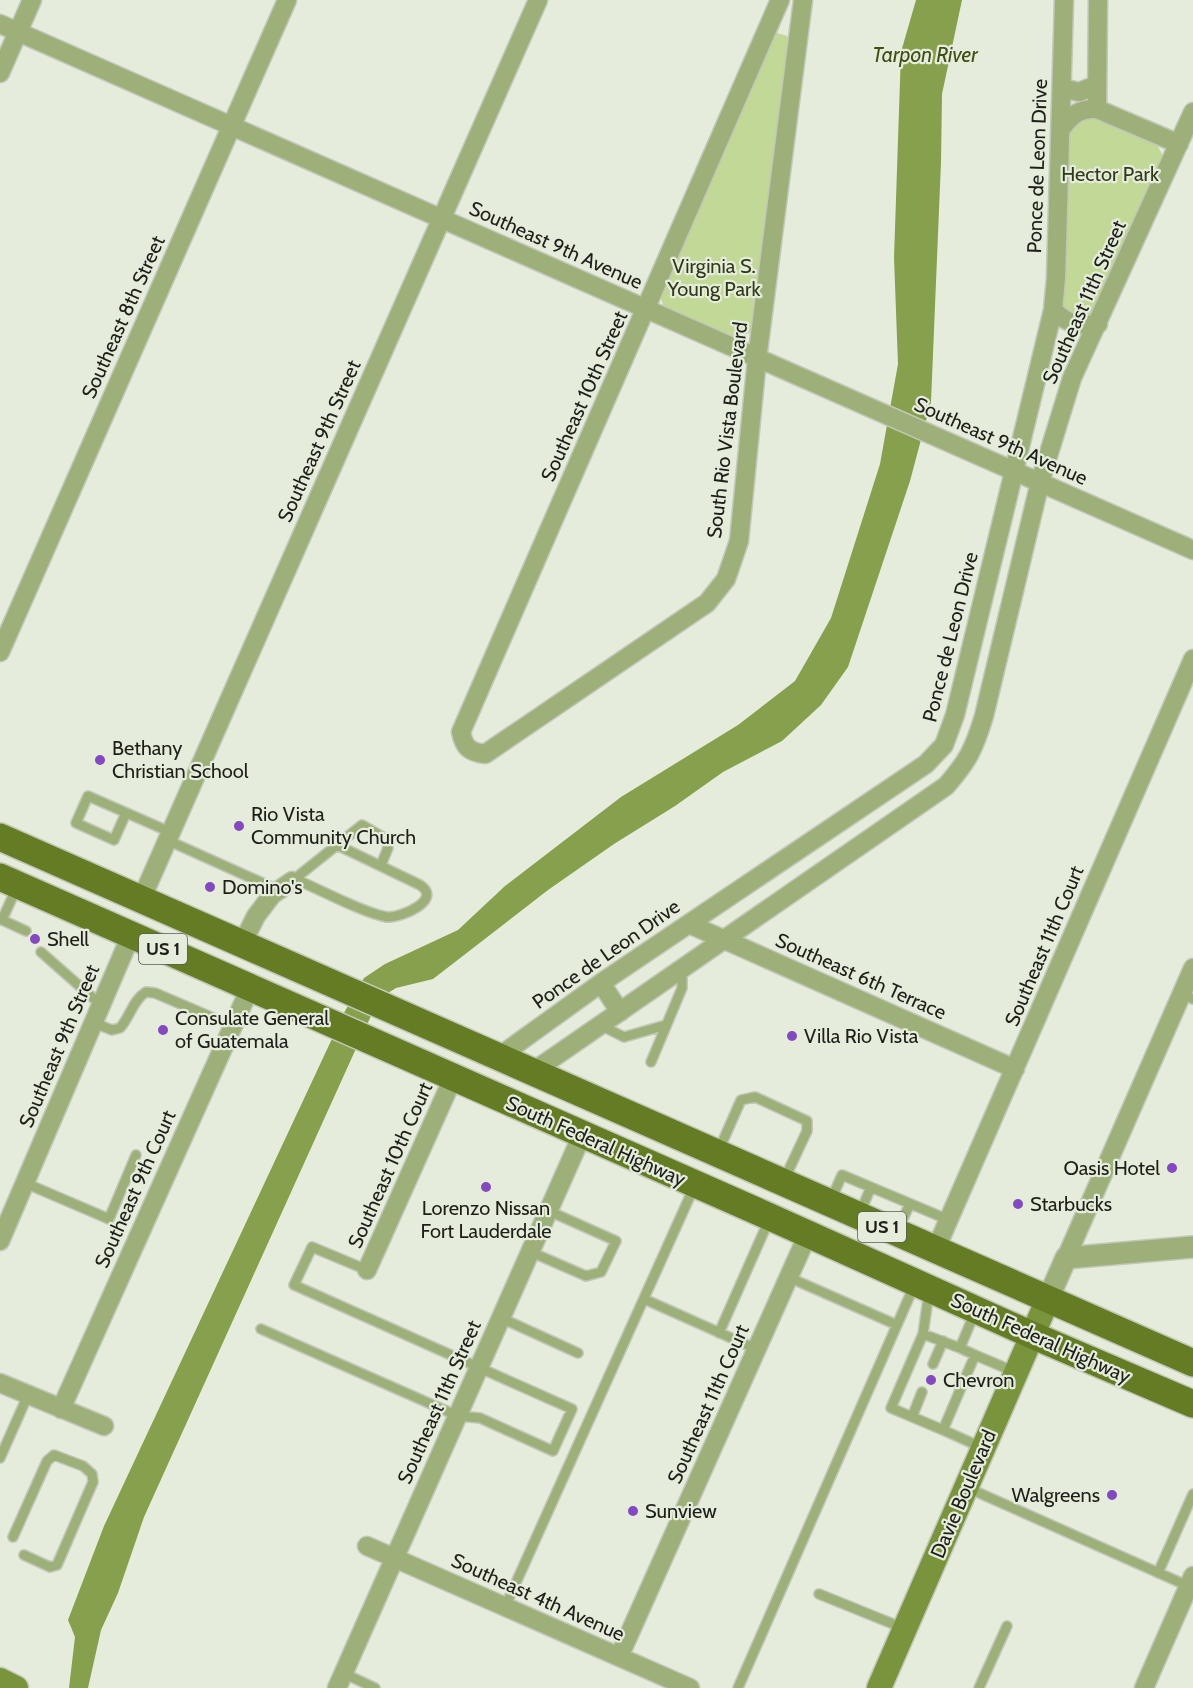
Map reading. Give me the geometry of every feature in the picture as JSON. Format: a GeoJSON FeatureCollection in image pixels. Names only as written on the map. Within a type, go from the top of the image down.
{"type":"FeatureCollection","features":[{"type":"Feature","properties":{"kind":"main road","name":"US 1"},"geometry":{"type":"LineString","coordinates":[[0,837],[242,944]]}},
{"type":"Feature","properties":{"kind":"main road","name":"South Federal Highway"},"geometry":{"type":"LineString","coordinates":[[9,881],[975,1310],[1193,1404]]}},
{"type":"Feature","properties":{"kind":"main road"},"geometry":{"type":"LineString","coordinates":[[80,912],[110,912],[129,909],[141,900]]}},
{"type":"Feature","properties":{"kind":"main road"},"geometry":{"type":"LineString","coordinates":[[131,935],[165,924],[199,925]]}},
{"type":"Feature","properties":{"kind":"main road","name":"South Federal Highway"},"geometry":{"type":"LineString","coordinates":[[242,944],[642,1122]]}},
{"type":"Feature","properties":{"kind":"main road"},"geometry":{"type":"LineString","coordinates":[[453,1078],[502,1082],[531,1073]]}},
{"type":"Feature","properties":{"kind":"main road","name":"US 1"},"geometry":{"type":"LineString","coordinates":[[642,1122],[717,1154]]}},
{"type":"Feature","properties":{"kind":"main road"},"geometry":{"type":"LineString","coordinates":[[582,1135],[601,1125],[642,1122]]}},
{"type":"Feature","properties":{"kind":"main road","name":"South Federal Highway"},"geometry":{"type":"LineString","coordinates":[[717,1154],[1193,1363]]}},
{"type":"Feature","properties":{"kind":"main road","name":"Davie Boulevard"},"geometry":{"type":"LineString","coordinates":[[879,1688],[1048,1299]]}},
{"type":"Feature","properties":{"kind":"street"},"geometry":{"type":"LineString","coordinates":[[0,73],[32,0]]}},
{"type":"Feature","properties":{"kind":"street","name":"Southeast 8th Street"},"geometry":{"type":"LineString","coordinates":[[0,652],[287,0]]}},
{"type":"Feature","properties":{"kind":"street","name":"Southeast 9th Street"},"geometry":{"type":"LineString","coordinates":[[141,900],[538,0]]}},
{"type":"Feature","properties":{"kind":"street","name":"Southeast 10th Street"},"geometry":{"type":"LineString","coordinates":[[463,744],[461,732],[780,0]]}},
{"type":"Feature","properties":{"kind":"street","name":"South Rio Vista Boulevard"},"geometry":{"type":"LineString","coordinates":[[463,744],[473,753],[485,754],[706,603],[726,579],[739,541],[757,359],[803,0]]}},
{"type":"Feature","properties":{"kind":"street","name":"Ponce de Leon Drive"},"geometry":{"type":"LineString","coordinates":[[497,1058],[601,983],[926,764],[945,746],[955,715],[1053,310],[1062,128],[1064,0]]}},
{"type":"Feature","properties":{"kind":"street"},"geometry":{"type":"LineString","coordinates":[[1096,109],[1098,0]]}},
{"type":"Feature","properties":{"kind":"street","name":"Southeast 9th Avenue"},"geometry":{"type":"LineString","coordinates":[[0,24],[1193,550]]}},
{"type":"Feature","properties":{"kind":"street"},"geometry":{"type":"LineString","coordinates":[[767,29],[783,32],[798,41]]}},
{"type":"Feature","properties":{"kind":"street"},"geometry":{"type":"LineString","coordinates":[[1062,88],[1079,92],[1097,85]]}},
{"type":"Feature","properties":{"kind":"street"},"geometry":{"type":"LineString","coordinates":[[1062,128],[1078,111],[1096,109],[1179,144]]}},
{"type":"Feature","properties":{"kind":"street","name":"Southeast 11th Street"},"geometry":{"type":"LineString","coordinates":[[1040,482],[1072,378],[1193,112]]}},
{"type":"Feature","properties":{"kind":"street"},"geometry":{"type":"LineString","coordinates":[[1053,310],[1062,319],[1073,324],[1085,326],[1098,324]]}},
{"type":"Feature","properties":{"kind":"street"},"geometry":{"type":"LineString","coordinates":[[531,1073],[946,786],[965,765],[984,716],[1040,482]]}},
{"type":"Feature","properties":{"kind":"street"},"geometry":{"type":"LineString","coordinates":[[1000,530],[1015,528],[1027,538]]}},
{"type":"Feature","properties":{"kind":"street","name":"Southeast 11th Court"},"geometry":{"type":"LineString","coordinates":[[935,1251],[1193,659]]}},
{"type":"Feature","properties":{"kind":"street"},"geometry":{"type":"LineString","coordinates":[[242,944],[256,916],[272,895],[288,883]]}},
{"type":"Feature","properties":{"kind":"street","name":"Southeast 6th Terrace"},"geometry":{"type":"LineString","coordinates":[[689,924],[1016,1069]]}},
{"type":"Feature","properties":{"kind":"street","name":"Southeast 9th Street"},"geometry":{"type":"LineString","coordinates":[[0,1241],[131,935]]}},
{"type":"Feature","properties":{"kind":"street"},"geometry":{"type":"LineString","coordinates":[[1048,1299],[1187,996],[1193,969]]}},
{"type":"Feature","properties":{"kind":"street"},"geometry":{"type":"LineString","coordinates":[[601,983],[620,1012]]}},
{"type":"Feature","properties":{"kind":"street","name":"Southeast 9th Court"},"geometry":{"type":"LineString","coordinates":[[61,1409],[250,988]]}},
{"type":"Feature","properties":{"kind":"street","name":"Southeast 10th Court"},"geometry":{"type":"LineString","coordinates":[[367,1270],[453,1078]]}},
{"type":"Feature","properties":{"kind":"street","name":"Southeast 11th Street"},"geometry":{"type":"LineString","coordinates":[[340,1681],[582,1135]]}},
{"type":"Feature","properties":{"kind":"street","name":"Southeast 11th Court"},"geometry":{"type":"LineString","coordinates":[[619,1657],[808,1234]]}},
{"type":"Feature","properties":{"kind":"street"},"geometry":{"type":"LineString","coordinates":[[1066,1258],[1193,1247]]}},
{"type":"Feature","properties":{"kind":"street"},"geometry":{"type":"LineString","coordinates":[[0,1383],[104,1426]]}},
{"type":"Feature","properties":{"kind":"street","name":"Southeast 4th Avenue"},"geometry":{"type":"LineString","coordinates":[[367,1546],[690,1688]]}},
{"type":"Feature","properties":{"kind":"street"},"geometry":{"type":"LineString","coordinates":[[1144,1688],[1191,1581]]}},
{"type":"Feature","properties":{"kind":"lane"},"geometry":{"type":"LineString","coordinates":[[126,813],[114,840],[76,823],[88,796],[126,813],[169,836],[288,883],[368,911],[388,917],[398,916],[421,905],[426,899],[425,888],[337,845]]}},
{"type":"Feature","properties":{"kind":"lane"},"geometry":{"type":"LineString","coordinates":[[288,883],[362,825],[386,839],[388,848],[381,866]]}},
{"type":"Feature","properties":{"kind":"lane"},"geometry":{"type":"LineString","coordinates":[[9,881],[1,920],[26,931]]}},
{"type":"Feature","properties":{"kind":"lane"},"geometry":{"type":"LineString","coordinates":[[41,952],[101,1005]]}},
{"type":"Feature","properties":{"kind":"lane"},"geometry":{"type":"LineString","coordinates":[[651,1062],[682,988],[682,968]]}},
{"type":"Feature","properties":{"kind":"lane"},"geometry":{"type":"LineString","coordinates":[[94,1023],[112,1030],[120,1028],[139,997],[146,992],[155,993],[218,1020]]}},
{"type":"Feature","properties":{"kind":"lane"},"geometry":{"type":"LineString","coordinates":[[600,1025],[624,1037],[666,1025]]}},
{"type":"Feature","properties":{"kind":"lane"},"geometry":{"type":"LineString","coordinates":[[717,1154],[741,1100],[755,1097],[807,1121],[807,1131],[782,1183]]}},
{"type":"Feature","properties":{"kind":"lane"},"geometry":{"type":"LineString","coordinates":[[25,1183],[109,1219],[136,1155]]}},
{"type":"Feature","properties":{"kind":"lane"},"geometry":{"type":"LineString","coordinates":[[829,1204],[842,1175],[949,1220]]}},
{"type":"Feature","properties":{"kind":"lane"},"geometry":{"type":"LineString","coordinates":[[505,1607],[696,1185]]}},
{"type":"Feature","properties":{"kind":"lane"},"geometry":{"type":"LineString","coordinates":[[858,1217],[871,1187]]}},
{"type":"Feature","properties":{"kind":"lane"},"geometry":{"type":"LineString","coordinates":[[896,1234],[910,1204]]}},
{"type":"Feature","properties":{"kind":"lane"},"geometry":{"type":"LineString","coordinates":[[531,1252],[586,1276],[601,1272],[616,1241],[549,1211]]}},
{"type":"Feature","properties":{"kind":"lane"},"geometry":{"type":"LineString","coordinates":[[719,1333],[770,1217]]}},
{"type":"Feature","properties":{"kind":"lane"},"geometry":{"type":"LineString","coordinates":[[261,1329],[458,1416],[480,1418],[553,1451],[572,1408],[294,1285],[312,1247],[367,1270]]}},
{"type":"Feature","properties":{"kind":"lane"},"geometry":{"type":"LineString","coordinates":[[788,1277],[897,1325]]}},
{"type":"Feature","properties":{"kind":"lane"},"geometry":{"type":"LineString","coordinates":[[738,1688],[897,1325],[923,1286]]}},
{"type":"Feature","properties":{"kind":"lane"},"geometry":{"type":"LineString","coordinates":[[923,1286],[923,1334],[891,1408],[983,1448]]}},
{"type":"Feature","properties":{"kind":"lane"},"geometry":{"type":"LineString","coordinates":[[644,1299],[756,1349]]}},
{"type":"Feature","properties":{"kind":"lane"},"geometry":{"type":"LineString","coordinates":[[960,1348],[975,1310]]}},
{"type":"Feature","properties":{"kind":"lane"},"geometry":{"type":"LineString","coordinates":[[501,1318],[578,1353]]}},
{"type":"Feature","properties":{"kind":"lane"},"geometry":{"type":"LineString","coordinates":[[923,1334],[1016,1372]]}},
{"type":"Feature","properties":{"kind":"lane"},"geometry":{"type":"LineString","coordinates":[[933,1364],[943,1341]]}},
{"type":"Feature","properties":{"kind":"lane"},"geometry":{"type":"LineString","coordinates":[[944,1430],[975,1355]]}},
{"type":"Feature","properties":{"kind":"lane"},"geometry":{"type":"LineString","coordinates":[[912,1416],[922,1392]]}},
{"type":"Feature","properties":{"kind":"lane"},"geometry":{"type":"LineString","coordinates":[[0,1458],[28,1395]]}},
{"type":"Feature","properties":{"kind":"lane"},"geometry":{"type":"LineString","coordinates":[[13,1537],[47,1461],[54,1455],[83,1466],[92,1474],[93,1482],[57,1565],[50,1567],[24,1555]]}},
{"type":"Feature","properties":{"kind":"lane"},"geometry":{"type":"LineString","coordinates":[[966,1486],[1158,1573],[1191,1581]]}},
{"type":"Feature","properties":{"kind":"lane"},"geometry":{"type":"LineString","coordinates":[[1158,1573],[1193,1494]]}},
{"type":"Feature","properties":{"kind":"lane"},"geometry":{"type":"LineString","coordinates":[[819,1594],[904,1629]]}},
{"type":"Feature","properties":{"kind":"lane"},"geometry":{"type":"LineString","coordinates":[[979,1688],[1007,1626]]}},
{"type":"Feature","properties":{"kind":"lane"},"geometry":{"type":"LineString","coordinates":[[340,1681],[375,1688]]}},
{"type":"Feature","properties":{"kind":"green space","name":"Virginia S. Young Park"},"geometry":{"type":"Polygon","coordinates":[[[777,33],[787,36],[790,45],[752,331],[734,338],[664,308],[660,295],[770,37],[777,33]]]}},
{"type":"Feature","properties":{"kind":"green space","name":"Hector Park"},"geometry":{"type":"Polygon","coordinates":[[[1088,116],[1098,118],[1153,142],[1161,152],[1163,164],[1094,316],[1085,319],[1066,313],[1062,297],[1067,131],[1088,116]]]}},
{"type":"Feature","properties":{"kind":"water","name":"Tarpon River"},"geometry":{"type":"Polygon","coordinates":[[[916,0],[962,0],[942,94],[931,402],[910,481],[848,667],[821,705],[782,741],[723,772],[675,806],[614,844],[548,890],[433,979],[396,988],[383,996],[354,1053],[144,1517],[118,1593],[101,1630],[88,1688],[69,1688],[75,1637],[68,1620],[104,1526],[345,1011],[364,978],[385,964],[458,930],[505,886],[621,797],[738,725],[795,681],[831,618],[880,464],[898,364],[894,258],[901,52],[916,0]]]}},
{"type":"Feature","properties":{"kind":"place","name":"Bethany Christian School"},"geometry":{"type":"Point","coordinates":[100,760]}},
{"type":"Feature","properties":{"kind":"place","name":"Rio Vista Community Church"},"geometry":{"type":"Point","coordinates":[239,826]}},
{"type":"Feature","properties":{"kind":"place","name":"Domino's"},"geometry":{"type":"Point","coordinates":[210,887]}},
{"type":"Feature","properties":{"kind":"place","name":"Shell"},"geometry":{"type":"Point","coordinates":[35,939]}},
{"type":"Feature","properties":{"kind":"place","name":"Consulate General of Guatemala"},"geometry":{"type":"Point","coordinates":[163,1030]}},
{"type":"Feature","properties":{"kind":"place","name":"Villa Rio Vista"},"geometry":{"type":"Point","coordinates":[792,1036]}},
{"type":"Feature","properties":{"kind":"place","name":"Oasis Hotel"},"geometry":{"type":"Point","coordinates":[1172,1168]}},
{"type":"Feature","properties":{"kind":"place","name":"Lorenzo Nissan Fort Lauderdale"},"geometry":{"type":"Point","coordinates":[486,1187]}},
{"type":"Feature","properties":{"kind":"place","name":"Starbucks"},"geometry":{"type":"Point","coordinates":[1018,1204]}},
{"type":"Feature","properties":{"kind":"place","name":"Chevron"},"geometry":{"type":"Point","coordinates":[931,1380]}},
{"type":"Feature","properties":{"kind":"place","name":"Walgreens"},"geometry":{"type":"Point","coordinates":[1112,1495]}},
{"type":"Feature","properties":{"kind":"place","name":"Sunview"},"geometry":{"type":"Point","coordinates":[633,1511]}}]}
